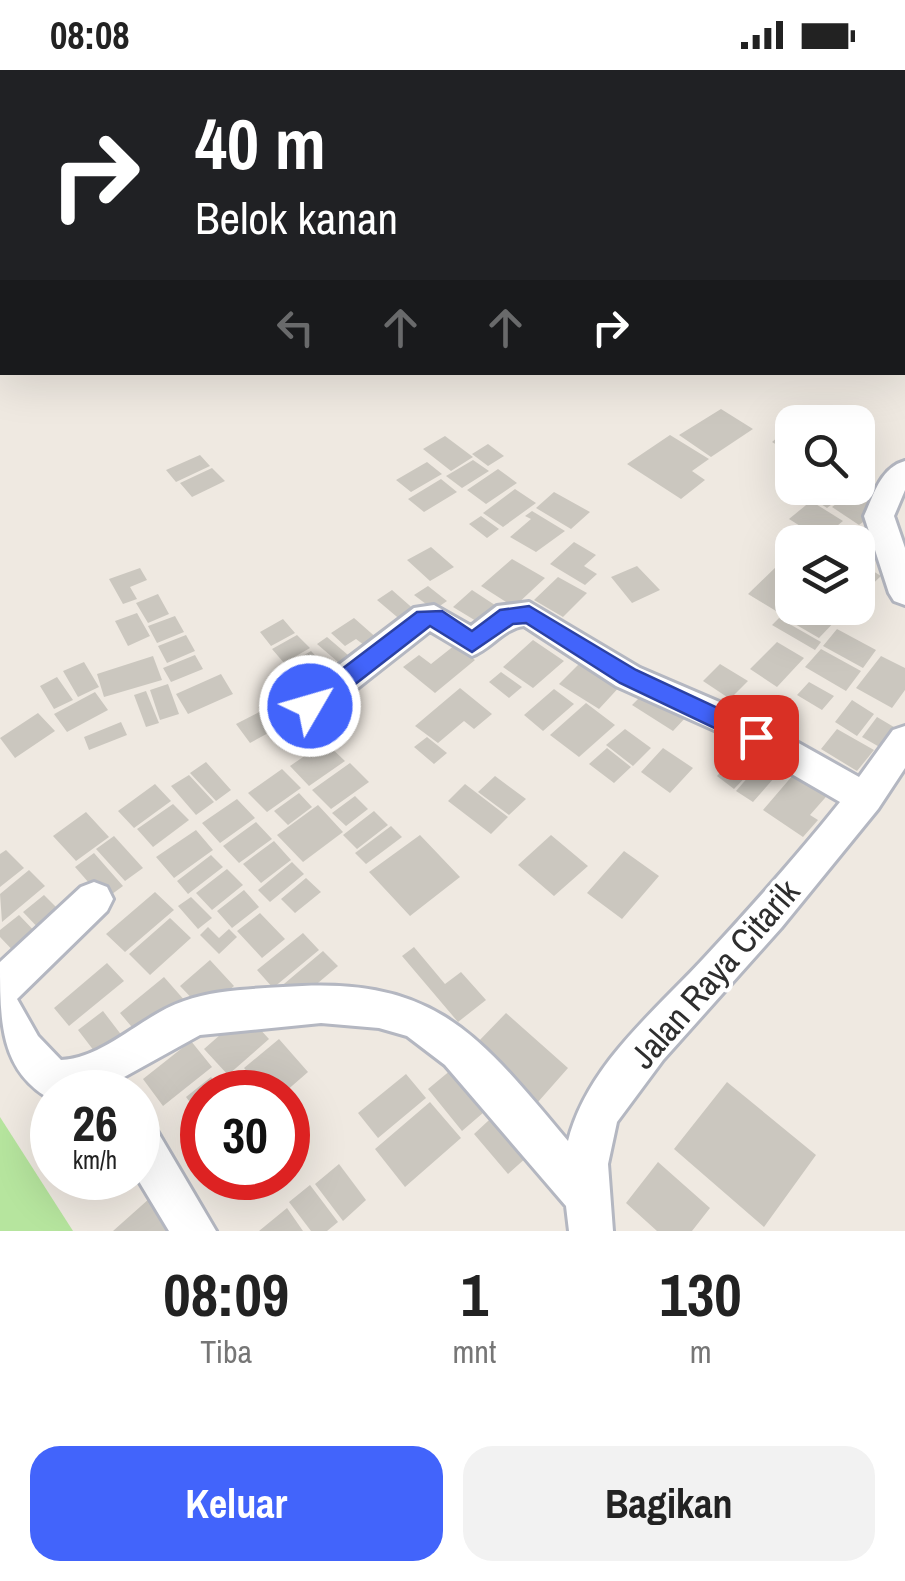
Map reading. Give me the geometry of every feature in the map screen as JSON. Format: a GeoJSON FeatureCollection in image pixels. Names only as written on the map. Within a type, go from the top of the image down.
{"type":"FeatureCollection","features":[{"type":"Feature","properties":{"kind":"street"},"geometry":{"type":"LineString","coordinates":[[905,471],[894,482],[879,516],[905,593]]}},
{"type":"Feature","properties":{"kind":"street"},"geometry":{"type":"LineString","coordinates":[[310,706],[425,618],[434,617],[472,643],[508,616],[529,614],[628,677],[733,723],[865,798]]}},
{"type":"Feature","properties":{"kind":"street","name":"Jalan Raya Citarik"},"geometry":{"type":"LineString","coordinates":[[589,1214],[586,1164],[594,1122],[630,1068],[778,904],[865,798],[905,740]]}},
{"type":"Feature","properties":{"kind":"street"},"geometry":{"type":"LineString","coordinates":[[0,989],[94,900]]}},
{"type":"Feature","properties":{"kind":"street"},"geometry":{"type":"LineString","coordinates":[[117,1070],[151,1036],[189,1018],[351,1003],[422,1022],[465,1058],[589,1214]]}},
{"type":"Feature","properties":{"kind":"street"},"geometry":{"type":"LineString","coordinates":[[0,1006],[4,1022],[42,1070]]}},
{"type":"Feature","properties":{"kind":"street"},"geometry":{"type":"LineString","coordinates":[[160,1175],[194,1231]]}},
{"type":"Feature","properties":{"kind":"green space"},"geometry":{"type":"Polygon","coordinates":[[[0,1117],[30,1164],[30,1200],[53,1200],[73,1231],[0,1231],[0,1117]]]}},
{"type":"Feature","properties":{"kind":"building"},"geometry":{"type":"Polygon","coordinates":[[[721,409],[753,429],[711,457],[679,435],[721,409]]]}},
{"type":"Feature","properties":{"kind":"building"},"geometry":{"type":"Polygon","coordinates":[[[670,435],[709,459],[692,471],[705,480],[681,499],[627,464],[670,435]]]}},
{"type":"Feature","properties":{"kind":"building"},"geometry":{"type":"Polygon","coordinates":[[[445,436],[473,457],[451,471],[423,449],[445,436]]]}},
{"type":"Feature","properties":{"kind":"building"},"geometry":{"type":"Polygon","coordinates":[[[488,444],[504,456],[488,466],[472,454],[488,444]]]}},
{"type":"Feature","properties":{"kind":"building"},"geometry":{"type":"Polygon","coordinates":[[[200,455],[210,466],[176,482],[166,470],[200,455]]]}},
{"type":"Feature","properties":{"kind":"building"},"geometry":{"type":"Polygon","coordinates":[[[473,460],[489,471],[462,488],[446,476],[473,460]]]}},
{"type":"Feature","properties":{"kind":"building"},"geometry":{"type":"Polygon","coordinates":[[[427,462],[442,474],[411,492],[396,480],[427,462]]]}},
{"type":"Feature","properties":{"kind":"building"},"geometry":{"type":"Polygon","coordinates":[[[212,468],[225,481],[192,497],[180,483],[212,468]]]}},
{"type":"Feature","properties":{"kind":"building"},"geometry":{"type":"Polygon","coordinates":[[[498,469],[517,483],[486,504],[467,490],[498,469]]]}},
{"type":"Feature","properties":{"kind":"building"},"geometry":{"type":"Polygon","coordinates":[[[441,479],[457,492],[424,512],[408,499],[441,479]]]}},
{"type":"Feature","properties":{"kind":"building"},"geometry":{"type":"Polygon","coordinates":[[[515,489],[536,503],[503,527],[483,513],[515,489]]]}},
{"type":"Feature","properties":{"kind":"building"},"geometry":{"type":"Polygon","coordinates":[[[554,492],[590,512],[571,529],[536,508],[554,492]]]}},
{"type":"Feature","properties":{"kind":"building"},"geometry":{"type":"Polygon","coordinates":[[[806,505],[817,505],[843,521],[838,525],[799,525],[789,519],[806,505]]]}},
{"type":"Feature","properties":{"kind":"building"},"geometry":{"type":"Polygon","coordinates":[[[872,505],[879,510],[859,525],[832,507],[872,505]]]}},
{"type":"Feature","properties":{"kind":"building"},"geometry":{"type":"Polygon","coordinates":[[[532,511],[565,531],[536,552],[510,537],[531,519],[525,516],[532,511]]]}},
{"type":"Feature","properties":{"kind":"building"},"geometry":{"type":"Polygon","coordinates":[[[481,516],[499,529],[487,538],[469,524],[481,516]]]}},
{"type":"Feature","properties":{"kind":"building"},"geometry":{"type":"Polygon","coordinates":[[[574,542],[596,555],[584,566],[597,574],[585,585],[550,564],[574,542]]]}},
{"type":"Feature","properties":{"kind":"building"},"geometry":{"type":"Polygon","coordinates":[[[431,547],[454,567],[430,581],[407,560],[431,547]]]}},
{"type":"Feature","properties":{"kind":"building"},"geometry":{"type":"Polygon","coordinates":[[[512,559],[545,578],[514,607],[481,586],[512,559]]]}},
{"type":"Feature","properties":{"kind":"building"},"geometry":{"type":"Polygon","coordinates":[[[637,566],[660,590],[632,603],[611,577],[637,566]]]}},
{"type":"Feature","properties":{"kind":"building"},"geometry":{"type":"Polygon","coordinates":[[[140,568],[147,580],[130,587],[137,599],[123,604],[109,579],[140,568]]]}},
{"type":"Feature","properties":{"kind":"building"},"geometry":{"type":"Polygon","coordinates":[[[775,568],[775,610],[748,594],[775,568]]]}},
{"type":"Feature","properties":{"kind":"building"},"geometry":{"type":"Polygon","coordinates":[[[558,577],[587,593],[563,617],[534,600],[558,577]]]}},
{"type":"Feature","properties":{"kind":"building"},"geometry":{"type":"Polygon","coordinates":[[[428,586],[447,601],[434,610],[414,595],[428,586]]]}},
{"type":"Feature","properties":{"kind":"building"},"geometry":{"type":"Polygon","coordinates":[[[392,590],[417,612],[403,622],[377,600],[392,590]]]}},
{"type":"Feature","properties":{"kind":"building"},"geometry":{"type":"Polygon","coordinates":[[[472,590],[504,611],[486,627],[453,607],[472,590]]]}},
{"type":"Feature","properties":{"kind":"building"},"geometry":{"type":"Polygon","coordinates":[[[158,594],[169,614],[148,623],[136,603],[158,594]]]}},
{"type":"Feature","properties":{"kind":"building"},"geometry":{"type":"Polygon","coordinates":[[[137,613],[150,636],[128,646],[115,621],[137,613]]]}},
{"type":"Feature","properties":{"kind":"building"},"geometry":{"type":"Polygon","coordinates":[[[175,616],[184,632],[157,643],[148,626],[175,616]]]}},
{"type":"Feature","properties":{"kind":"building"},"geometry":{"type":"Polygon","coordinates":[[[354,618],[379,640],[368,648],[356,639],[345,646],[331,633],[354,618]]]}},
{"type":"Feature","properties":{"kind":"building"},"geometry":{"type":"Polygon","coordinates":[[[283,619],[295,633],[271,646],[260,632],[283,619]]]}},
{"type":"Feature","properties":{"kind":"building"},"geometry":{"type":"Polygon","coordinates":[[[772,625],[791,625],[821,642],[815,650],[772,625]]]}},
{"type":"Feature","properties":{"kind":"building"},"geometry":{"type":"Polygon","coordinates":[[[797,625],[831,625],[819,638],[797,625]]]}},
{"type":"Feature","properties":{"kind":"building"},"geometry":{"type":"Polygon","coordinates":[[[837,629],[876,650],[863,668],[823,646],[837,629]]]}},
{"type":"Feature","properties":{"kind":"building"},"geometry":{"type":"Polygon","coordinates":[[[186,635],[195,651],[167,663],[158,646],[186,635]]]}},
{"type":"Feature","properties":{"kind":"building"},"geometry":{"type":"Polygon","coordinates":[[[297,635],[310,648],[284,663],[272,649],[297,635]]]}},
{"type":"Feature","properties":{"kind":"building"},"geometry":{"type":"Polygon","coordinates":[[[327,637],[355,661],[345,668],[317,644],[327,637]]]}},
{"type":"Feature","properties":{"kind":"building"},"geometry":{"type":"Polygon","coordinates":[[[533,640],[564,661],[533,688],[503,667],[533,640]]]}},
{"type":"Feature","properties":{"kind":"building"},"geometry":{"type":"Polygon","coordinates":[[[777,642],[804,658],[777,687],[750,669],[777,642]]]}},
{"type":"Feature","properties":{"kind":"building"},"geometry":{"type":"Polygon","coordinates":[[[455,645],[475,660],[435,693],[403,667],[419,655],[431,664],[455,645]]]}},
{"type":"Feature","properties":{"kind":"building"},"geometry":{"type":"Polygon","coordinates":[[[821,649],[861,671],[846,691],[805,667],[821,649]]]}},
{"type":"Feature","properties":{"kind":"building"},"geometry":{"type":"Polygon","coordinates":[[[311,651],[325,666],[297,682],[284,667],[311,651]]]}},
{"type":"Feature","properties":{"kind":"building"},"geometry":{"type":"Polygon","coordinates":[[[195,655],[203,669],[171,682],[163,668],[195,655]]]}},
{"type":"Feature","properties":{"kind":"building"},"geometry":{"type":"Polygon","coordinates":[[[153,656],[162,680],[104,697],[97,674],[153,656]]]}},
{"type":"Feature","properties":{"kind":"building"},"geometry":{"type":"Polygon","coordinates":[[[881,656],[905,668],[905,690],[892,708],[856,688],[881,656]]]}},
{"type":"Feature","properties":{"kind":"building"},"geometry":{"type":"Polygon","coordinates":[[[584,659],[623,683],[599,709],[559,684],[584,659]]]}},
{"type":"Feature","properties":{"kind":"building"},"geometry":{"type":"Polygon","coordinates":[[[84,662],[99,687],[78,697],[63,671],[84,662]]]}},
{"type":"Feature","properties":{"kind":"building"},"geometry":{"type":"Polygon","coordinates":[[[720,664],[748,681],[730,699],[703,681],[720,664]]]}},
{"type":"Feature","properties":{"kind":"building"},"geometry":{"type":"Polygon","coordinates":[[[501,672],[522,687],[509,698],[489,682],[501,672]]]}},
{"type":"Feature","properties":{"kind":"building"},"geometry":{"type":"Polygon","coordinates":[[[221,674],[233,694],[188,714],[176,694],[221,674]]]}},
{"type":"Feature","properties":{"kind":"building"},"geometry":{"type":"Polygon","coordinates":[[[57,677],[73,700],[54,709],[40,686],[57,677]]]}},
{"type":"Feature","properties":{"kind":"building"},"geometry":{"type":"Polygon","coordinates":[[[809,682],[834,696],[822,710],[797,695],[809,682]]]}},
{"type":"Feature","properties":{"kind":"building"},"geometry":{"type":"Polygon","coordinates":[[[168,684],[179,714],[160,720],[150,690],[168,684]]]}},
{"type":"Feature","properties":{"kind":"building"},"geometry":{"type":"Polygon","coordinates":[[[460,688],[492,714],[474,729],[464,721],[438,743],[415,726],[460,688]]]}},
{"type":"Feature","properties":{"kind":"building"},"geometry":{"type":"Polygon","coordinates":[[[554,689],[574,704],[543,731],[524,715],[554,689]]]}},
{"type":"Feature","properties":{"kind":"building"},"geometry":{"type":"Polygon","coordinates":[[[647,690],[687,716],[673,731],[632,705],[647,690]]]}},
{"type":"Feature","properties":{"kind":"building"},"geometry":{"type":"Polygon","coordinates":[[[146,691],[159,723],[146,727],[134,695],[146,691]]]}},
{"type":"Feature","properties":{"kind":"building"},"geometry":{"type":"Polygon","coordinates":[[[95,692],[108,710],[67,732],[54,714],[95,692]]]}},
{"type":"Feature","properties":{"kind":"building"},"geometry":{"type":"Polygon","coordinates":[[[292,698],[315,723],[299,733],[277,707],[292,698]]]}},
{"type":"Feature","properties":{"kind":"building"},"geometry":{"type":"Polygon","coordinates":[[[852,700],[874,714],[857,736],[835,722],[852,700]]]}},
{"type":"Feature","properties":{"kind":"building"},"geometry":{"type":"Polygon","coordinates":[[[586,703],[615,725],[579,757],[550,735],[586,703]]]}},
{"type":"Feature","properties":{"kind":"building"},"geometry":{"type":"Polygon","coordinates":[[[269,707],[283,725],[250,743],[236,724],[269,707]]]}},
{"type":"Feature","properties":{"kind":"building"},"geometry":{"type":"Polygon","coordinates":[[[38,713],[55,731],[15,758],[0,738],[38,713]]]}},
{"type":"Feature","properties":{"kind":"building"},"geometry":{"type":"Polygon","coordinates":[[[877,717],[904,733],[890,753],[862,737],[877,717]]]}},
{"type":"Feature","properties":{"kind":"building"},"geometry":{"type":"Polygon","coordinates":[[[121,722],[127,735],[89,750],[84,737],[121,722]]]}},
{"type":"Feature","properties":{"kind":"building"},"geometry":{"type":"Polygon","coordinates":[[[625,729],[651,748],[633,766],[606,745],[625,729]]]}},
{"type":"Feature","properties":{"kind":"building"},"geometry":{"type":"Polygon","coordinates":[[[837,729],[874,750],[857,771],[821,749],[837,729]]]}},
{"type":"Feature","properties":{"kind":"building"},"geometry":{"type":"Polygon","coordinates":[[[427,737],[447,753],[434,764],[414,747],[427,737]]]}},
{"type":"Feature","properties":{"kind":"building"},"geometry":{"type":"Polygon","coordinates":[[[325,742],[345,761],[309,786],[290,766],[325,742]]]}},
{"type":"Feature","properties":{"kind":"building"},"geometry":{"type":"Polygon","coordinates":[[[607,748],[631,767],[614,783],[589,764],[607,748]]]}},
{"type":"Feature","properties":{"kind":"building"},"geometry":{"type":"Polygon","coordinates":[[[663,748],[693,768],[670,793],[641,772],[663,748]]]}},
{"type":"Feature","properties":{"kind":"building"},"geometry":{"type":"Polygon","coordinates":[[[738,754],[756,766],[734,789],[717,776],[738,754]]]}},
{"type":"Feature","properties":{"kind":"building"},"geometry":{"type":"Polygon","coordinates":[[[206,762],[231,790],[216,801],[190,773],[206,762]]]}},
{"type":"Feature","properties":{"kind":"building"},"geometry":{"type":"Polygon","coordinates":[[[350,763],[369,782],[331,809],[312,790],[350,763]]]}},
{"type":"Feature","properties":{"kind":"building"},"geometry":{"type":"Polygon","coordinates":[[[757,767],[774,778],[753,802],[736,791],[757,767]]]}},
{"type":"Feature","properties":{"kind":"building"},"geometry":{"type":"Polygon","coordinates":[[[799,768],[832,790],[810,815],[818,820],[803,837],[763,810],[799,768]]]}},
{"type":"Feature","properties":{"kind":"building"},"geometry":{"type":"Polygon","coordinates":[[[282,769],[301,788],[267,812],[248,793],[282,769]]]}},
{"type":"Feature","properties":{"kind":"building"},"geometry":{"type":"Polygon","coordinates":[[[189,775],[214,802],[196,815],[171,786],[189,775]]]}},
{"type":"Feature","properties":{"kind":"building"},"geometry":{"type":"Polygon","coordinates":[[[495,776],[526,799],[509,815],[478,792],[495,776]]]}},
{"type":"Feature","properties":{"kind":"building"},"geometry":{"type":"Polygon","coordinates":[[[155,784],[171,801],[134,828],[118,811],[155,784]]]}},
{"type":"Feature","properties":{"kind":"building"},"geometry":{"type":"Polygon","coordinates":[[[465,784],[508,817],[491,834],[448,801],[465,784]]]}},
{"type":"Feature","properties":{"kind":"building"},"geometry":{"type":"Polygon","coordinates":[[[299,793],[312,807],[288,825],[274,811],[299,793]]]}},
{"type":"Feature","properties":{"kind":"building"},"geometry":{"type":"Polygon","coordinates":[[[355,796],[368,809],[346,826],[332,813],[355,796]]]}},
{"type":"Feature","properties":{"kind":"building"},"geometry":{"type":"Polygon","coordinates":[[[237,799],[255,818],[220,843],[202,823],[237,799]]]}},
{"type":"Feature","properties":{"kind":"building"},"geometry":{"type":"Polygon","coordinates":[[[173,804],[189,820],[153,847],[137,829],[173,804]]]}},
{"type":"Feature","properties":{"kind":"building"},"geometry":{"type":"Polygon","coordinates":[[[318,805],[343,832],[303,862],[277,835],[318,805]]]}},
{"type":"Feature","properties":{"kind":"building"},"geometry":{"type":"Polygon","coordinates":[[[374,811],[388,825],[357,849],[343,835],[374,811]]]}},
{"type":"Feature","properties":{"kind":"building"},"geometry":{"type":"Polygon","coordinates":[[[86,812],[109,837],[76,861],[53,836],[86,812]]]}},
{"type":"Feature","properties":{"kind":"building"},"geometry":{"type":"Polygon","coordinates":[[[256,822],[272,839],[239,863],[223,846],[256,822]]]}},
{"type":"Feature","properties":{"kind":"building"},"geometry":{"type":"Polygon","coordinates":[[[391,826],[402,837],[366,864],[355,853],[391,826]]]}},
{"type":"Feature","properties":{"kind":"building"},"geometry":{"type":"Polygon","coordinates":[[[196,830],[213,850],[174,878],[156,857],[196,830]]]}},
{"type":"Feature","properties":{"kind":"building"},"geometry":{"type":"Polygon","coordinates":[[[420,835],[460,877],[410,916],[369,872],[420,835]]]}},
{"type":"Feature","properties":{"kind":"building"},"geometry":{"type":"Polygon","coordinates":[[[551,835],[588,866],[554,896],[518,865],[551,835]]]}},
{"type":"Feature","properties":{"kind":"building"},"geometry":{"type":"Polygon","coordinates":[[[114,836],[143,868],[125,881],[96,849],[114,836]]]}},
{"type":"Feature","properties":{"kind":"building"},"geometry":{"type":"Polygon","coordinates":[[[274,841],[291,860],[261,883],[243,864],[274,841]]]}},
{"type":"Feature","properties":{"kind":"building"},"geometry":{"type":"Polygon","coordinates":[[[6,850],[24,868],[0,887],[0,854],[6,850]]]}},
{"type":"Feature","properties":{"kind":"building"},"geometry":{"type":"Polygon","coordinates":[[[624,851],[659,876],[622,919],[587,893],[624,851]]]}},
{"type":"Feature","properties":{"kind":"building"},"geometry":{"type":"Polygon","coordinates":[[[94,853],[123,886],[104,900],[75,867],[94,853]]]}},
{"type":"Feature","properties":{"kind":"building"},"geometry":{"type":"Polygon","coordinates":[[[211,855],[223,867],[188,894],[177,881],[211,855]]]}},
{"type":"Feature","properties":{"kind":"building"},"geometry":{"type":"Polygon","coordinates":[[[292,862],[304,874],[270,902],[258,890],[292,862]]]}},
{"type":"Feature","properties":{"kind":"building"},"geometry":{"type":"Polygon","coordinates":[[[227,869],[243,885],[212,910],[196,893],[227,869]]]}},
{"type":"Feature","properties":{"kind":"building"},"geometry":{"type":"Polygon","coordinates":[[[29,870],[45,886],[2,922],[0,894],[29,870]]]}},
{"type":"Feature","properties":{"kind":"building"},"geometry":{"type":"Polygon","coordinates":[[[306,878],[321,892],[295,913],[281,899],[306,878]]]}},
{"type":"Feature","properties":{"kind":"building"},"geometry":{"type":"Polygon","coordinates":[[[244,890],[259,907],[232,928],[217,911],[244,890]]]}},
{"type":"Feature","properties":{"kind":"building"},"geometry":{"type":"Polygon","coordinates":[[[155,892],[174,910],[125,952],[106,934],[155,892]]]}},
{"type":"Feature","properties":{"kind":"building"},"geometry":{"type":"Polygon","coordinates":[[[44,895],[66,917],[44,934],[23,912],[44,895]]]}},
{"type":"Feature","properties":{"kind":"building"},"geometry":{"type":"Polygon","coordinates":[[[191,897],[212,918],[198,929],[178,906],[191,897]]]}},
{"type":"Feature","properties":{"kind":"building"},"geometry":{"type":"Polygon","coordinates":[[[260,913],[285,939],[262,958],[237,931],[260,913]]]}},
{"type":"Feature","properties":{"kind":"building"},"geometry":{"type":"Polygon","coordinates":[[[19,915],[43,940],[20,958],[0,937],[0,930],[19,915]]]}},
{"type":"Feature","properties":{"kind":"building"},"geometry":{"type":"Polygon","coordinates":[[[170,918],[191,938],[150,975],[129,954],[170,918]]]}},
{"type":"Feature","properties":{"kind":"building"},"geometry":{"type":"Polygon","coordinates":[[[208,927],[219,938],[229,929],[237,937],[219,954],[200,935],[208,927]]]}},
{"type":"Feature","properties":{"kind":"building"},"geometry":{"type":"Polygon","coordinates":[[[303,933],[319,950],[273,988],[257,970],[303,933]]]}},
{"type":"Feature","properties":{"kind":"building"},"geometry":{"type":"Polygon","coordinates":[[[414,947],[445,984],[461,972],[486,1000],[458,1022],[402,956],[414,947]]]}},
{"type":"Feature","properties":{"kind":"building"},"geometry":{"type":"Polygon","coordinates":[[[323,951],[338,966],[292,1005],[278,989],[323,951]]]}},
{"type":"Feature","properties":{"kind":"building"},"geometry":{"type":"Polygon","coordinates":[[[210,960],[234,986],[204,1011],[180,986],[210,960]]]}},
{"type":"Feature","properties":{"kind":"building"},"geometry":{"type":"Polygon","coordinates":[[[107,963],[124,981],[69,1026],[54,1008],[107,963]]]}},
{"type":"Feature","properties":{"kind":"building"},"geometry":{"type":"Polygon","coordinates":[[[164,977],[186,1002],[142,1039],[120,1013],[164,977]]]}},
{"type":"Feature","properties":{"kind":"building"},"geometry":{"type":"Polygon","coordinates":[[[103,1011],[126,1041],[101,1060],[78,1030],[103,1011]]]}},
{"type":"Feature","properties":{"kind":"building"},"geometry":{"type":"Polygon","coordinates":[[[245,1013],[269,1039],[234,1070],[223,1070],[204,1049],[245,1013]]]}},
{"type":"Feature","properties":{"kind":"building"},"geometry":{"type":"Polygon","coordinates":[[[506,1013],[568,1068],[538,1102],[475,1045],[506,1013]]]}},
{"type":"Feature","properties":{"kind":"building"},"geometry":{"type":"Polygon","coordinates":[[[279,1039],[306,1070],[246,1070],[279,1039]]]}},
{"type":"Feature","properties":{"kind":"building"},"geometry":{"type":"Polygon","coordinates":[[[191,1041],[212,1067],[180,1070],[180,1092],[163,1106],[160,1070],[154,1070],[191,1041]]]}},
{"type":"Feature","properties":{"kind":"building"},"geometry":{"type":"Polygon","coordinates":[[[463,1060],[498,1100],[462,1131],[428,1089],[463,1060]]]}},
{"type":"Feature","properties":{"kind":"building"},"geometry":{"type":"Polygon","coordinates":[[[406,1074],[426,1098],[378,1138],[358,1113],[406,1074]]]}},
{"type":"Feature","properties":{"kind":"building"},"geometry":{"type":"Polygon","coordinates":[[[727,1082],[816,1155],[764,1227],[674,1149],[727,1082]]]}},
{"type":"Feature","properties":{"kind":"building"},"geometry":{"type":"Polygon","coordinates":[[[430,1102],[461,1138],[405,1187],[375,1149],[430,1102]]]}},
{"type":"Feature","properties":{"kind":"building"},"geometry":{"type":"Polygon","coordinates":[[[502,1108],[537,1148],[508,1174],[474,1134],[502,1108]]]}},
{"type":"Feature","properties":{"kind":"building"},"geometry":{"type":"Polygon","coordinates":[[[658,1162],[710,1208],[692,1231],[657,1231],[626,1203],[658,1162]]]}},
{"type":"Feature","properties":{"kind":"building"},"geometry":{"type":"Polygon","coordinates":[[[339,1164],[366,1200],[343,1221],[315,1184],[339,1164]]]}},
{"type":"Feature","properties":{"kind":"building"},"geometry":{"type":"Polygon","coordinates":[[[310,1185],[338,1222],[327,1231],[311,1231],[289,1202],[310,1200],[310,1185]]]}},
{"type":"Feature","properties":{"kind":"building"},"geometry":{"type":"Polygon","coordinates":[[[152,1200],[175,1231],[113,1231],[152,1200]]]}},
{"type":"Feature","properties":{"kind":"building"},"geometry":{"type":"Polygon","coordinates":[[[287,1208],[303,1231],[259,1231],[287,1208]]]}},
{"type":"Feature","properties":{"kind":"route"},"geometry":{"type":"LineString","coordinates":[[310,706],[425,618],[434,617],[472,643],[508,616],[529,614],[570,644],[628,677],[756,737]]}}]}
